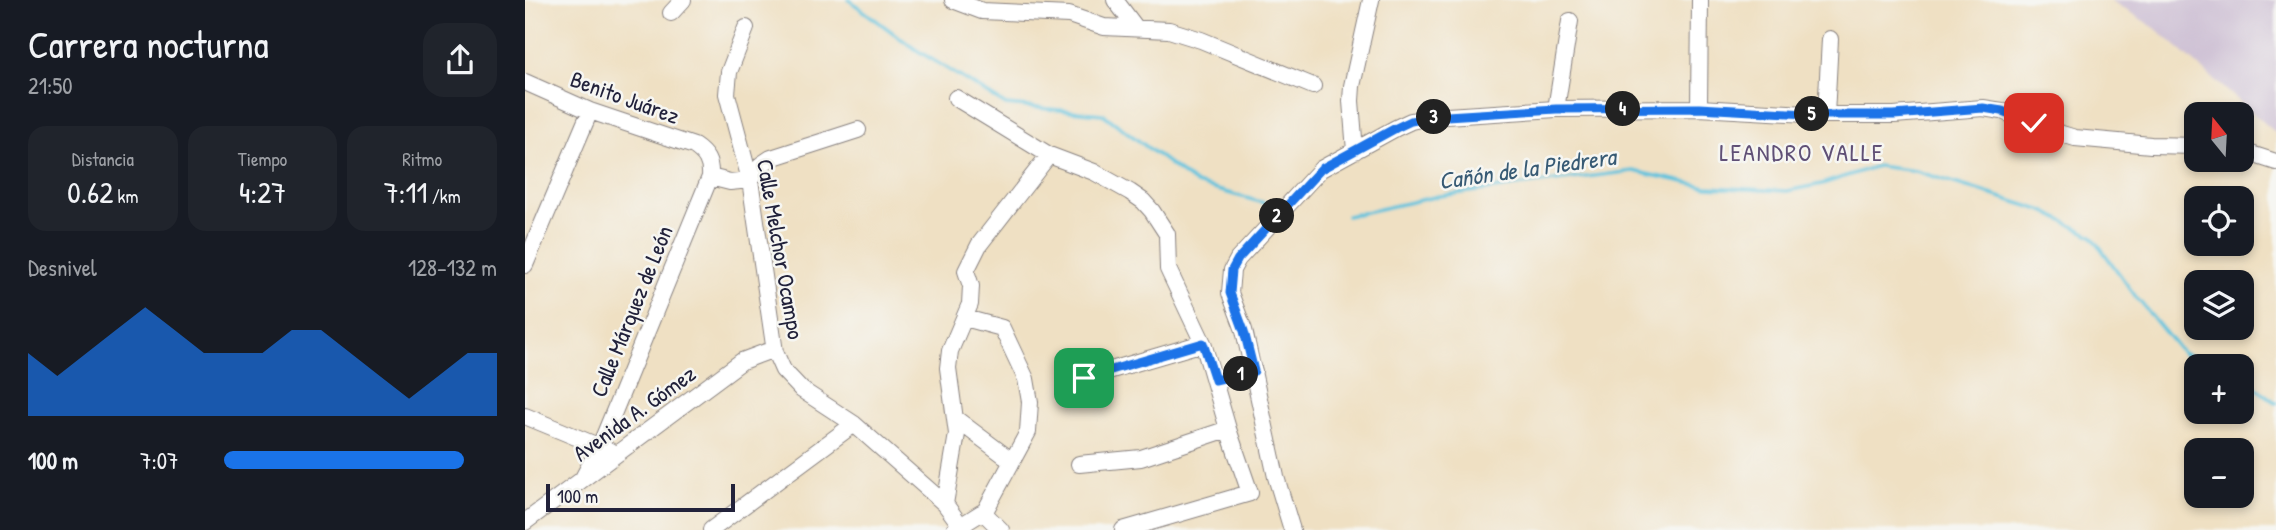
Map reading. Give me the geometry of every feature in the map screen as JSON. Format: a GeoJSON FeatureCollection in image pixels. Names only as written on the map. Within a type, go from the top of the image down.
{"type":"FeatureCollection","features":[{"type":"Feature","properties":{"kind":"street"},"geometry":{"type":"LineString","coordinates":[[671,13],[683,0]]}},
{"type":"Feature","properties":{"kind":"street"},"geometry":{"type":"LineString","coordinates":[[953,0],[982,11],[1069,15],[1104,27],[1168,30],[1201,40],[1313,86]]}},
{"type":"Feature","properties":{"kind":"street"},"geometry":{"type":"LineString","coordinates":[[1115,0],[1136,28]]}},
{"type":"Feature","properties":{"kind":"street"},"geometry":{"type":"LineString","coordinates":[[1356,151],[1350,102],[1371,0]]}},
{"type":"Feature","properties":{"kind":"street"},"geometry":{"type":"LineString","coordinates":[[1699,108],[1700,0]]}},
{"type":"Feature","properties":{"kind":"street"},"geometry":{"type":"LineString","coordinates":[[1556,109],[1570,21]]}},
{"type":"Feature","properties":{"kind":"street","name":"Calle Melchor Ocampo"},"geometry":{"type":"LineString","coordinates":[[746,28],[729,72],[727,94],[750,180],[775,352],[783,370],[802,390],[854,424],[945,504],[960,528]]}},
{"type":"Feature","properties":{"kind":"street"},"geometry":{"type":"LineString","coordinates":[[1826,115],[1830,39]]}},
{"type":"Feature","properties":{"kind":"street","name":"Benito Juárez"},"geometry":{"type":"LineString","coordinates":[[525,82],[590,111],[694,146],[707,158],[710,177]]}},
{"type":"Feature","properties":{"kind":"street"},"geometry":{"type":"LineString","coordinates":[[956,98],[1049,155],[1094,172],[1130,192],[1152,211],[1167,234],[1168,270],[1203,343],[1250,493],[1123,530]]}},
{"type":"Feature","properties":{"kind":"street"},"geometry":{"type":"LineString","coordinates":[[1292,530],[1276,477],[1244,331],[1230,293],[1232,270],[1238,259],[1312,177],[1332,162],[1411,121],[1431,117],[1556,109],[1699,108],[1826,115],[1894,115],[1983,108],[2002,111],[2075,138],[2184,146]]}},
{"type":"Feature","properties":{"kind":"street"},"geometry":{"type":"LineString","coordinates":[[525,265],[590,111]]}},
{"type":"Feature","properties":{"kind":"street"},"geometry":{"type":"LineString","coordinates":[[710,177],[730,182],[750,180],[762,164],[771,158],[858,130]]}},
{"type":"Feature","properties":{"kind":"street"},"geometry":{"type":"LineString","coordinates":[[945,504],[957,434],[949,368],[950,351],[970,304],[971,286],[966,271],[979,245],[1049,155]]}},
{"type":"Feature","properties":{"kind":"street"},"geometry":{"type":"LineString","coordinates":[[2254,155],[2276,162]]}},
{"type":"Feature","properties":{"kind":"street","name":"Calle Márquez de León"},"geometry":{"type":"LineString","coordinates":[[608,450],[710,177]]}},
{"type":"Feature","properties":{"kind":"street"},"geometry":{"type":"LineString","coordinates":[[965,318],[1002,328],[1026,379],[1030,402],[1027,432],[986,514]]}},
{"type":"Feature","properties":{"kind":"street"},"geometry":{"type":"LineString","coordinates":[[1084,378],[1203,343]]}},
{"type":"Feature","properties":{"kind":"street","name":"Avenida A. Gómez"},"geometry":{"type":"LineString","coordinates":[[525,522],[583,478],[608,450],[742,361],[775,352]]}},
{"type":"Feature","properties":{"kind":"street"},"geometry":{"type":"LineString","coordinates":[[1215,380],[1254,371]]}},
{"type":"Feature","properties":{"kind":"street"},"geometry":{"type":"LineString","coordinates":[[525,416],[608,450]]}},
{"type":"Feature","properties":{"kind":"street"},"geometry":{"type":"LineString","coordinates":[[956,419],[1012,461]]}},
{"type":"Feature","properties":{"kind":"street"},"geometry":{"type":"LineString","coordinates":[[711,530],[854,424]]}},
{"type":"Feature","properties":{"kind":"street"},"geometry":{"type":"LineString","coordinates":[[1079,464],[1141,458],[1228,429]]}},
{"type":"Feature","properties":{"kind":"street"},"geometry":{"type":"LineString","coordinates":[[1247,483],[1276,477]]}},
{"type":"Feature","properties":{"kind":"street"},"geometry":{"type":"LineString","coordinates":[[960,528],[978,514],[986,514],[1001,530]]}},
{"type":"Feature","properties":{"kind":"shaded area"},"geometry":{"type":"Polygon","coordinates":[[[2110,0],[2276,0],[2276,133],[2254,114],[2254,102],[2240,102],[2155,28],[2110,0]]]}},
{"type":"Feature","properties":{"kind":"waterway","name":"Cañón de la Piedrera"},"geometry":{"type":"LineString","coordinates":[[849,0],[915,49],[1006,105],[1103,114],[1196,184],[1264,203]]}},
{"type":"Feature","properties":{"kind":"waterway","name":"Cañón de la Piedrera"},"geometry":{"type":"LineString","coordinates":[[1347,216],[1439,196],[1633,171],[1707,187],[1787,191],[1822,184],[1877,166],[1916,171],[2044,211],[2092,236],[2136,297],[2184,354]]}},
{"type":"Feature","properties":{"kind":"waterway","name":"Cañón de la Piedrera"},"geometry":{"type":"LineString","coordinates":[[2254,386],[2276,403]]}},
{"type":"Feature","properties":{"kind":"district","name":"LEANDRO VALLE"},"geometry":{"type":"Point","coordinates":[1802,152]}},
{"type":"Feature","properties":{"kind":"route"},"geometry":{"type":"LineString","coordinates":[[1084,378],[1203,343],[1215,380],[1254,371],[1244,331],[1230,293],[1232,270],[1238,259],[1321,169],[1411,121],[1431,117],[1556,109],[1699,108],[1826,115],[1894,115],[1983,108],[2002,111],[2034,123]]}}]}
